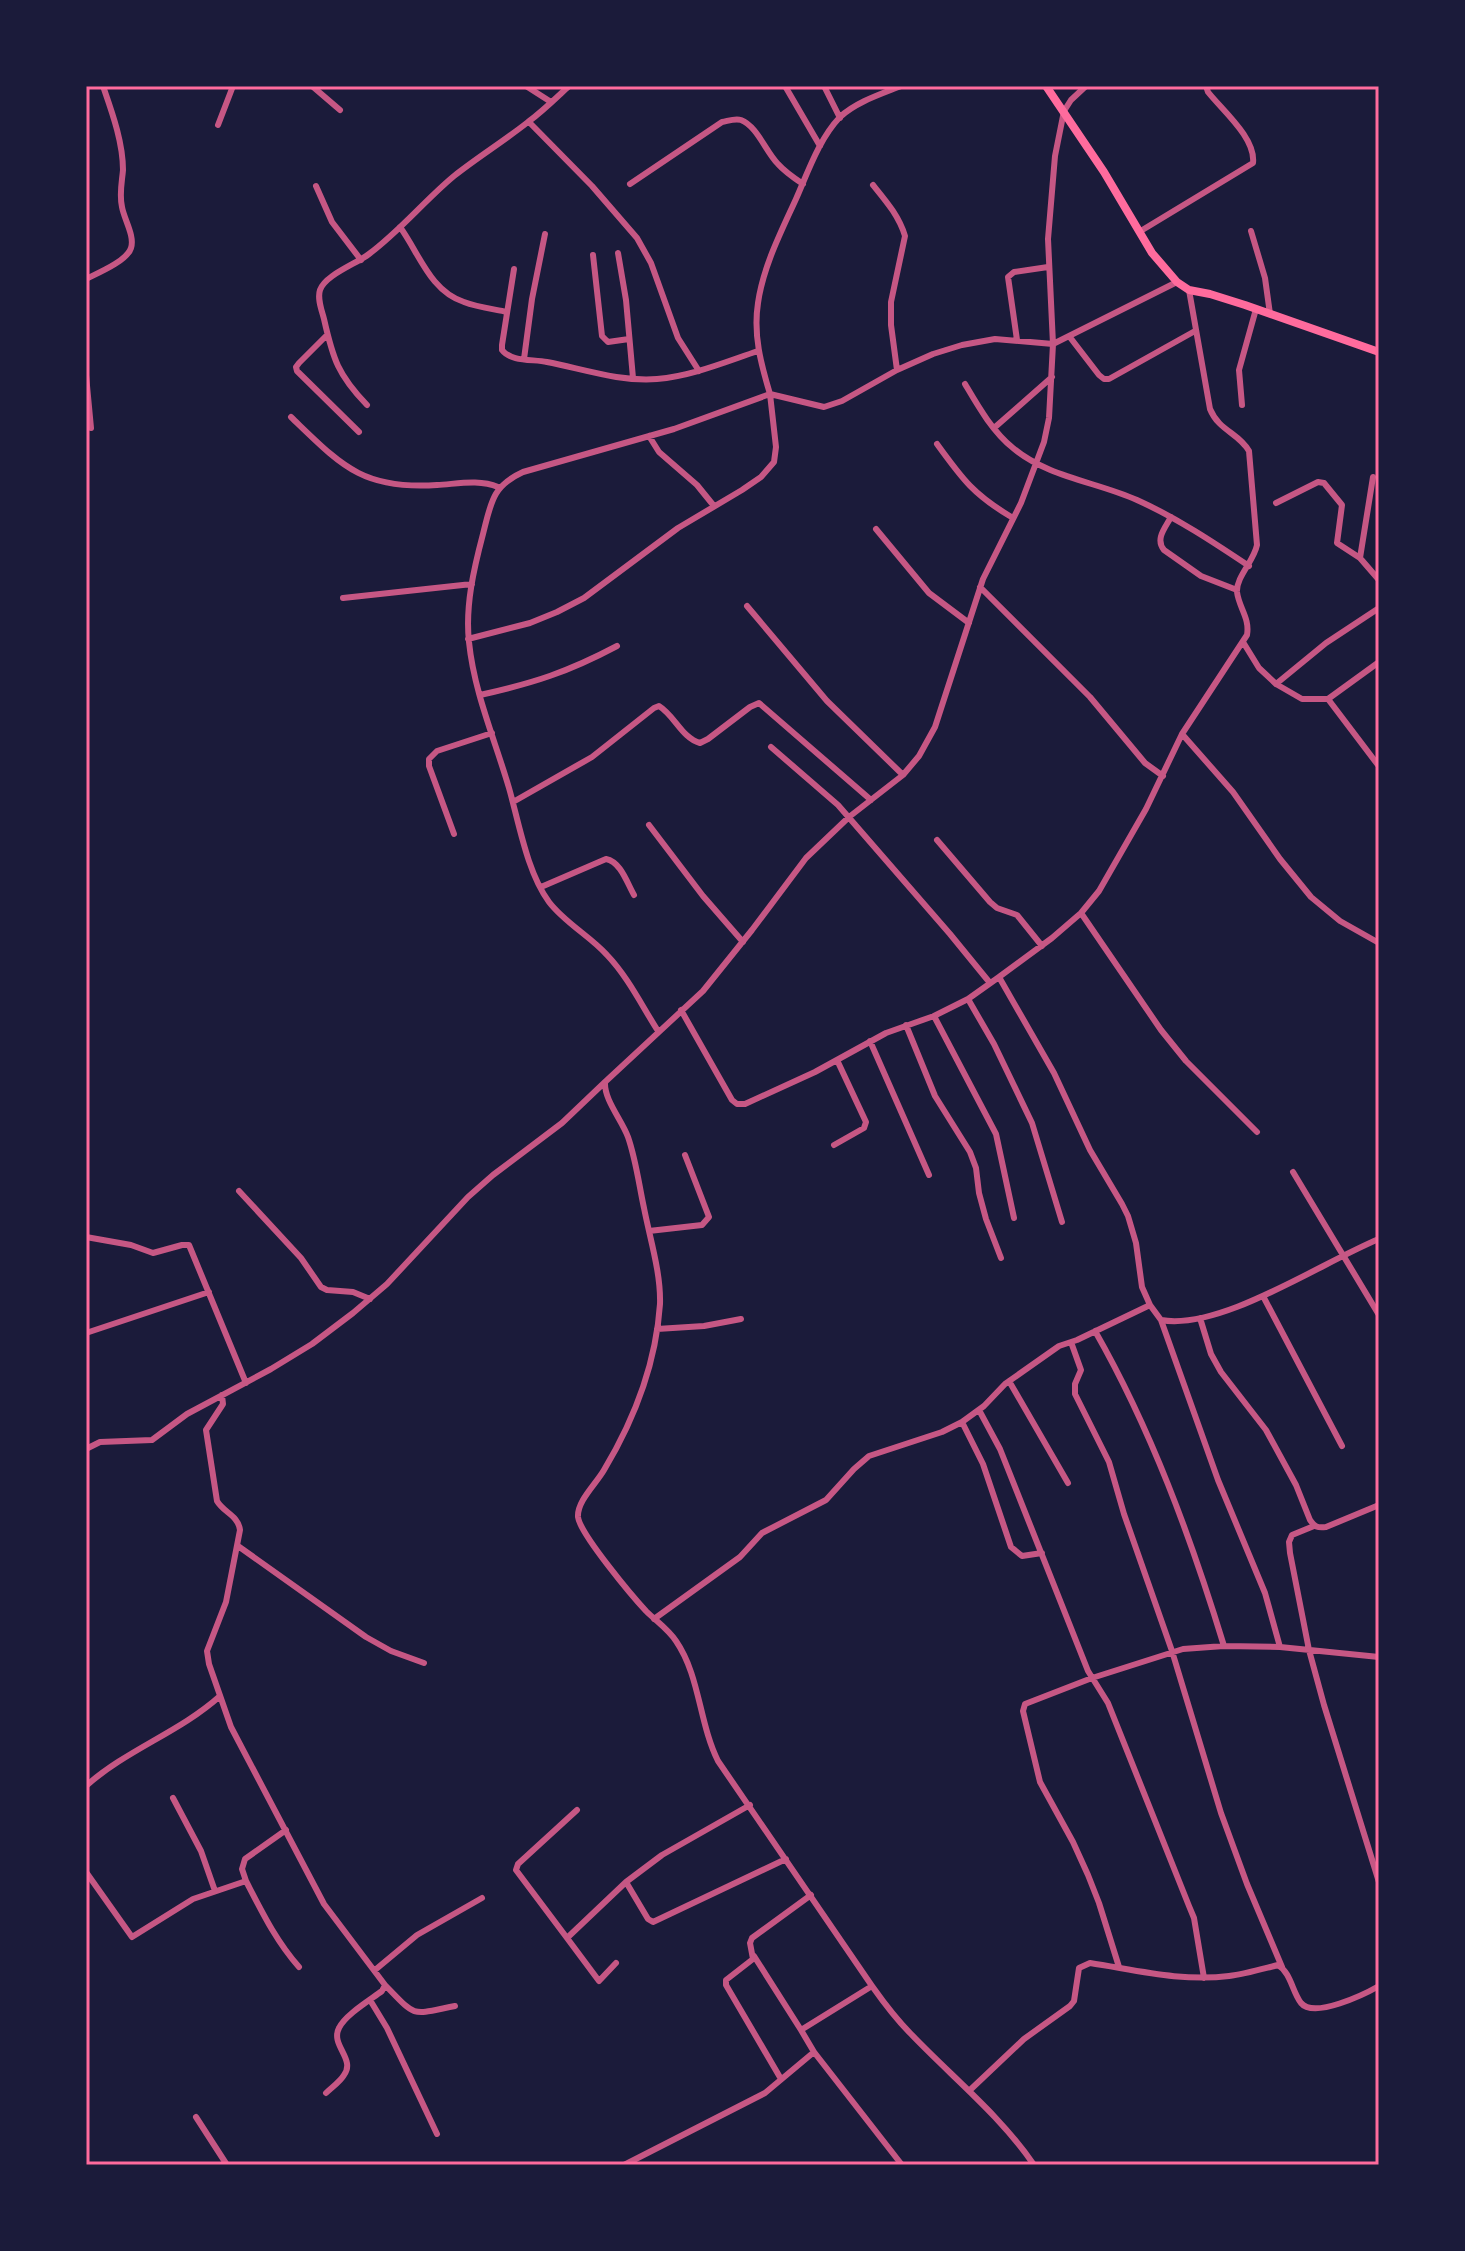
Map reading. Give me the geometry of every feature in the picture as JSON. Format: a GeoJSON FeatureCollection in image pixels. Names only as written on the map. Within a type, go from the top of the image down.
{"type":"FeatureCollection","features":[{"type":"Feature","properties":{"kind":"main road"},"geometry":{"type":"LineString","coordinates":[[1046,86],[1104,172],[1152,253],[1177,282],[1189,290],[1256,309],[1379,352]]}},
{"type":"Feature","properties":{"kind":"street"},"geometry":{"type":"LineString","coordinates":[[86,279],[121,260],[132,246],[121,203],[121,150],[103,86]]}},
{"type":"Feature","properties":{"kind":"street"},"geometry":{"type":"LineString","coordinates":[[218,125],[233,86]]}},
{"type":"Feature","properties":{"kind":"street"},"geometry":{"type":"LineString","coordinates":[[312,86],[340,110]]}},
{"type":"Feature","properties":{"kind":"street"},"geometry":{"type":"LineString","coordinates":[[526,86],[551,102]]}},
{"type":"Feature","properties":{"kind":"street"},"geometry":{"type":"LineString","coordinates":[[367,405],[338,369],[319,300],[320,290],[333,276],[361,260],[400,227],[452,178],[529,122],[569,86]]}},
{"type":"Feature","properties":{"kind":"street"},"geometry":{"type":"LineString","coordinates":[[785,86],[820,146]]}},
{"type":"Feature","properties":{"kind":"street"},"geometry":{"type":"LineString","coordinates":[[824,86],[840,118]]}},
{"type":"Feature","properties":{"kind":"street"},"geometry":{"type":"LineString","coordinates":[[468,639],[530,623],[584,598],[678,528],[761,477],[774,462],[776,447],[770,394],[758,351],[758,302],[763,278],[820,146],[840,118],[854,107],[901,86]]}},
{"type":"Feature","properties":{"kind":"street"},"geometry":{"type":"LineString","coordinates":[[86,1449],[100,1442],[152,1440],[187,1414],[312,1344],[370,1299],[468,1197],[562,1123],[703,991],[806,858],[849,817],[903,775],[919,756],[935,727],[980,587],[1037,464],[1049,418],[1053,344],[1048,267],[1050,196],[1064,111],[1086,86]]}},
{"type":"Feature","properties":{"kind":"street"},"geometry":{"type":"LineString","coordinates":[[1139,232],[1253,163],[1254,156],[1239,126],[1206,86]]}},
{"type":"Feature","properties":{"kind":"street"},"geometry":{"type":"LineString","coordinates":[[630,184],[722,122],[733,119],[742,120],[752,128],[777,164],[803,184]]}},
{"type":"Feature","properties":{"kind":"street"},"geometry":{"type":"LineString","coordinates":[[529,122],[592,186],[637,238],[651,263],[678,338],[699,371]]}},
{"type":"Feature","properties":{"kind":"street"},"geometry":{"type":"LineString","coordinates":[[873,185],[902,225],[905,236],[891,302],[897,370]]}},
{"type":"Feature","properties":{"kind":"street"},"geometry":{"type":"LineString","coordinates":[[316,186],[332,222],[361,260]]}},
{"type":"Feature","properties":{"kind":"street"},"geometry":{"type":"LineString","coordinates":[[400,227],[426,270],[449,295],[463,302],[507,312]]}},
{"type":"Feature","properties":{"kind":"street"},"geometry":{"type":"LineString","coordinates":[[1251,231],[1265,278],[1270,314]]}},
{"type":"Feature","properties":{"kind":"street"},"geometry":{"type":"LineString","coordinates":[[524,359],[545,234]]}},
{"type":"Feature","properties":{"kind":"street"},"geometry":{"type":"LineString","coordinates":[[618,253],[625,290],[633,378]]}},
{"type":"Feature","properties":{"kind":"street"},"geometry":{"type":"LineString","coordinates":[[593,255],[602,336],[608,342],[629,339]]}},
{"type":"Feature","properties":{"kind":"street"},"geometry":{"type":"LineString","coordinates":[[1017,340],[1008,277],[1014,272],[1048,267]]}},
{"type":"Feature","properties":{"kind":"street"},"geometry":{"type":"LineString","coordinates":[[514,269],[502,350],[508,357],[598,374],[655,379],[699,371],[758,351]]}},
{"type":"Feature","properties":{"kind":"street"},"geometry":{"type":"LineString","coordinates":[[658,1031],[608,956],[562,916],[541,887],[530,861],[473,676],[468,639],[469,605],[491,501],[498,487],[523,472],[649,436],[770,394],[824,407],[842,401],[897,370],[962,345],[995,339],[1053,344],[1177,282]]}},
{"type":"Feature","properties":{"kind":"street"},"geometry":{"type":"LineString","coordinates":[[681,1010],[732,1100],[745,1104],[870,1041],[968,999],[1042,946],[1081,913],[1099,891],[1163,776],[1182,734],[1243,642],[1249,625],[1237,590],[1257,545],[1249,451],[1213,416],[1189,290]]}},
{"type":"Feature","properties":{"kind":"street"},"geometry":{"type":"LineString","coordinates":[[1242,405],[1239,370],[1256,309]]}},
{"type":"Feature","properties":{"kind":"street"},"geometry":{"type":"LineString","coordinates":[[1069,336],[1099,375],[1109,379],[1195,331]]}},
{"type":"Feature","properties":{"kind":"street"},"geometry":{"type":"LineString","coordinates":[[327,335],[299,363],[297,371],[359,432]]}},
{"type":"Feature","properties":{"kind":"street"},"geometry":{"type":"LineString","coordinates":[[86,375],[91,428]]}},
{"type":"Feature","properties":{"kind":"street"},"geometry":{"type":"LineString","coordinates":[[994,428],[1052,377]]}},
{"type":"Feature","properties":{"kind":"street"},"geometry":{"type":"LineString","coordinates":[[965,384],[994,428],[1012,448],[1037,464],[1138,501],[1171,517],[1249,566]]}},
{"type":"Feature","properties":{"kind":"street"},"geometry":{"type":"LineString","coordinates":[[291,417],[331,455],[349,469],[370,479],[396,484],[432,486],[478,483],[498,487]]}},
{"type":"Feature","properties":{"kind":"street"},"geometry":{"type":"LineString","coordinates":[[649,436],[659,452],[697,485],[714,506]]}},
{"type":"Feature","properties":{"kind":"street"},"geometry":{"type":"LineString","coordinates":[[937,444],[974,492],[1013,518]]}},
{"type":"Feature","properties":{"kind":"street"},"geometry":{"type":"LineString","coordinates":[[1360,558],[1373,477]]}},
{"type":"Feature","properties":{"kind":"street"},"geometry":{"type":"LineString","coordinates":[[1276,503],[1318,482],[1324,483],[1342,505],[1337,543],[1360,558],[1379,580]]}},
{"type":"Feature","properties":{"kind":"street"},"geometry":{"type":"LineString","coordinates":[[1171,517],[1159,539],[1164,550],[1201,576],[1237,590]]}},
{"type":"Feature","properties":{"kind":"street"},"geometry":{"type":"LineString","coordinates":[[876,529],[929,593],[969,623]]}},
{"type":"Feature","properties":{"kind":"street"},"geometry":{"type":"LineString","coordinates":[[343,598],[472,584]]}},
{"type":"Feature","properties":{"kind":"street"},"geometry":{"type":"LineString","coordinates":[[980,587],[1090,697],[1145,763],[1163,776]]}},
{"type":"Feature","properties":{"kind":"street"},"geometry":{"type":"LineString","coordinates":[[747,606],[827,701],[903,775]]}},
{"type":"Feature","properties":{"kind":"street"},"geometry":{"type":"LineString","coordinates":[[1276,684],[1326,643],[1379,608]]}},
{"type":"Feature","properties":{"kind":"street"},"geometry":{"type":"LineString","coordinates":[[1243,642],[1259,668],[1276,684],[1302,699],[1328,699],[1379,662]]}},
{"type":"Feature","properties":{"kind":"street"},"geometry":{"type":"LineString","coordinates":[[480,695],[551,677],[617,646]]}},
{"type":"Feature","properties":{"kind":"street"},"geometry":{"type":"LineString","coordinates":[[1328,699],[1378,765]]}},
{"type":"Feature","properties":{"kind":"street"},"geometry":{"type":"LineString","coordinates":[[513,802],[592,757],[654,708],[659,706],[665,710],[689,738],[700,743],[755,703],[763,706],[788,731],[871,800]]}},
{"type":"Feature","properties":{"kind":"street"},"geometry":{"type":"LineString","coordinates":[[454,834],[429,759],[437,751],[492,733]]}},
{"type":"Feature","properties":{"kind":"street"},"geometry":{"type":"LineString","coordinates":[[1182,734],[1233,792],[1311,897],[1340,921],[1379,943]]}},
{"type":"Feature","properties":{"kind":"street"},"geometry":{"type":"LineString","coordinates":[[771,747],[849,817],[990,983]]}},
{"type":"Feature","properties":{"kind":"street"},"geometry":{"type":"LineString","coordinates":[[649,825],[743,942]]}},
{"type":"Feature","properties":{"kind":"street"},"geometry":{"type":"LineString","coordinates":[[937,840],[990,902],[1017,915],[1042,946]]}},
{"type":"Feature","properties":{"kind":"street"},"geometry":{"type":"LineString","coordinates":[[541,887],[612,859],[634,895]]}},
{"type":"Feature","properties":{"kind":"street"},"geometry":{"type":"LineString","coordinates":[[1081,913],[1161,1030],[1186,1061],[1257,1132]]}},
{"type":"Feature","properties":{"kind":"street"},"geometry":{"type":"LineString","coordinates":[[999,977],[1054,1073],[1090,1150],[1128,1216],[1136,1243],[1142,1287],[1161,1320],[1213,1467],[1265,1593],[1280,1647]]}},
{"type":"Feature","properties":{"kind":"street"},"geometry":{"type":"LineString","coordinates":[[968,999],[994,1044],[1032,1123],[1062,1222]]}},
{"type":"Feature","properties":{"kind":"street"},"geometry":{"type":"LineString","coordinates":[[934,1016],[996,1134],[1014,1218]]}},
{"type":"Feature","properties":{"kind":"street"},"geometry":{"type":"LineString","coordinates":[[906,1025],[935,1096],[970,1152],[986,1219],[1001,1258]]}},
{"type":"Feature","properties":{"kind":"street"},"geometry":{"type":"LineString","coordinates":[[870,1041],[929,1175]]}},
{"type":"Feature","properties":{"kind":"street"},"geometry":{"type":"LineString","coordinates":[[834,1145],[864,1128],[866,1122],[837,1060]]}},
{"type":"Feature","properties":{"kind":"street"},"geometry":{"type":"LineString","coordinates":[[605,1082],[606,1091],[628,1137],[649,1231],[660,1301],[650,1363],[635,1408],[618,1447],[583,1501],[578,1517],[587,1535],[654,1619],[678,1644],[690,1672],[710,1746],[718,1761],[872,1986],[910,2034],[969,2091],[1034,2165]]}},
{"type":"Feature","properties":{"kind":"street"},"geometry":{"type":"LineString","coordinates":[[649,1231],[702,1225],[709,1217],[685,1155]]}},
{"type":"Feature","properties":{"kind":"street"},"geometry":{"type":"LineString","coordinates":[[1293,1172],[1379,1315]]}},
{"type":"Feature","properties":{"kind":"street"},"geometry":{"type":"LineString","coordinates":[[239,1191],[301,1258],[321,1287],[353,1292],[370,1299]]}},
{"type":"Feature","properties":{"kind":"street"},"geometry":{"type":"LineString","coordinates":[[86,1237],[131,1245],[153,1253],[189,1245],[246,1383]]}},
{"type":"Feature","properties":{"kind":"street"},"geometry":{"type":"LineString","coordinates":[[1161,1320],[1176,1323],[1200,1318],[1263,1296],[1379,1239]]}},
{"type":"Feature","properties":{"kind":"street"},"geometry":{"type":"LineString","coordinates":[[86,1333],[209,1292]]}},
{"type":"Feature","properties":{"kind":"street"},"geometry":{"type":"LineString","coordinates":[[1263,1296],[1342,1446]]}},
{"type":"Feature","properties":{"kind":"street"},"geometry":{"type":"LineString","coordinates":[[654,1619],[740,1557],[762,1533],[826,1500],[869,1456],[942,1432],[962,1422],[1009,1381],[1059,1346],[1150,1305]]}},
{"type":"Feature","properties":{"kind":"street"},"geometry":{"type":"LineString","coordinates":[[1200,1318],[1211,1354],[1221,1372],[1266,1430],[1314,1526]]}},
{"type":"Feature","properties":{"kind":"street"},"geometry":{"type":"LineString","coordinates":[[657,1329],[704,1326],[741,1319]]}},
{"type":"Feature","properties":{"kind":"street"},"geometry":{"type":"LineString","coordinates":[[1095,1331],[1139,1417],[1206,1589],[1224,1646]]}},
{"type":"Feature","properties":{"kind":"street"},"geometry":{"type":"LineString","coordinates":[[1071,1342],[1081,1370],[1075,1384],[1075,1394],[1109,1462],[1172,1651],[1221,1813],[1282,1967],[1301,2002],[1307,2007],[1333,2006],[1379,1986]]}},
{"type":"Feature","properties":{"kind":"street"},"geometry":{"type":"LineString","coordinates":[[1009,1381],[1068,1483]]}},
{"type":"Feature","properties":{"kind":"street"},"geometry":{"type":"LineString","coordinates":[[222,1395],[223,1404],[208,1425],[205,1437],[217,1501],[239,1522],[240,1530],[226,1602],[207,1651],[231,1727],[333,1918],[385,1985],[412,2012],[455,2006]]}},
{"type":"Feature","properties":{"kind":"street"},"geometry":{"type":"LineString","coordinates":[[979,1410],[1000,1449],[1092,1678],[1108,1703],[1189,1906],[1204,1978]]}},
{"type":"Feature","properties":{"kind":"street"},"geometry":{"type":"LineString","coordinates":[[962,1422],[983,1464],[1011,1547],[1022,1556],[1042,1553]]}},
{"type":"Feature","properties":{"kind":"street"},"geometry":{"type":"LineString","coordinates":[[1379,1505],[1326,1527],[1314,1526],[1296,1532],[1289,1542],[1309,1650],[1379,1882]]}},
{"type":"Feature","properties":{"kind":"street"},"geometry":{"type":"LineString","coordinates":[[238,1546],[366,1637],[391,1651],[424,1663]]}},
{"type":"Feature","properties":{"kind":"street"},"geometry":{"type":"LineString","coordinates":[[1119,1967],[1088,1875],[1040,1782],[1023,1711],[1025,1704],[1172,1651],[1224,1646],[1280,1647],[1379,1657]]}},
{"type":"Feature","properties":{"kind":"street"},"geometry":{"type":"LineString","coordinates":[[86,1786],[126,1756],[197,1714],[220,1696]]}},
{"type":"Feature","properties":{"kind":"street"},"geometry":{"type":"LineString","coordinates":[[173,1798],[209,1869],[215,1891]]}},
{"type":"Feature","properties":{"kind":"street"},"geometry":{"type":"LineString","coordinates":[[567,1938],[626,1882],[662,1855],[750,1805]]}},
{"type":"Feature","properties":{"kind":"street"},"geometry":{"type":"LineString","coordinates":[[577,1810],[518,1864],[516,1870],[597,1981],[601,1981],[616,1963]]}},
{"type":"Feature","properties":{"kind":"street"},"geometry":{"type":"LineString","coordinates":[[286,1830],[245,1859],[242,1869],[272,1931],[299,1967]]}},
{"type":"Feature","properties":{"kind":"street"},"geometry":{"type":"LineString","coordinates":[[626,1882],[648,1919],[653,1922],[786,1859]]}},
{"type":"Feature","properties":{"kind":"street"},"geometry":{"type":"LineString","coordinates":[[86,1872],[132,1937],[179,1906],[246,1881]]}},
{"type":"Feature","properties":{"kind":"street"},"geometry":{"type":"LineString","coordinates":[[811,1895],[752,1938],[750,1943],[754,1956],[814,2052],[902,2165]]}},
{"type":"Feature","properties":{"kind":"street"},"geometry":{"type":"LineString","coordinates":[[375,1970],[417,1935],[482,1898]]}},
{"type":"Feature","properties":{"kind":"street"},"geometry":{"type":"LineString","coordinates":[[754,1956],[751,1962],[727,1977],[725,1982],[781,2079]]}},
{"type":"Feature","properties":{"kind":"street"},"geometry":{"type":"LineString","coordinates":[[969,2091],[1024,2039],[1070,2006],[1074,2001],[1079,1968],[1090,1963],[1151,1974],[1204,1978],[1230,1976],[1278,1965],[1282,1967]]}},
{"type":"Feature","properties":{"kind":"street"},"geometry":{"type":"LineString","coordinates":[[326,2093],[347,2070],[346,2059],[336,2036],[338,2028],[382,1991],[385,1985]]}},
{"type":"Feature","properties":{"kind":"street"},"geometry":{"type":"LineString","coordinates":[[801,2030],[872,1986]]}},
{"type":"Feature","properties":{"kind":"street"},"geometry":{"type":"LineString","coordinates":[[370,2000],[387,2028],[437,2134]]}},
{"type":"Feature","properties":{"kind":"street"},"geometry":{"type":"LineString","coordinates":[[624,2165],[765,2093],[814,2052]]}},
{"type":"Feature","properties":{"kind":"street"},"geometry":{"type":"LineString","coordinates":[[196,2117],[227,2165]]}}]}
